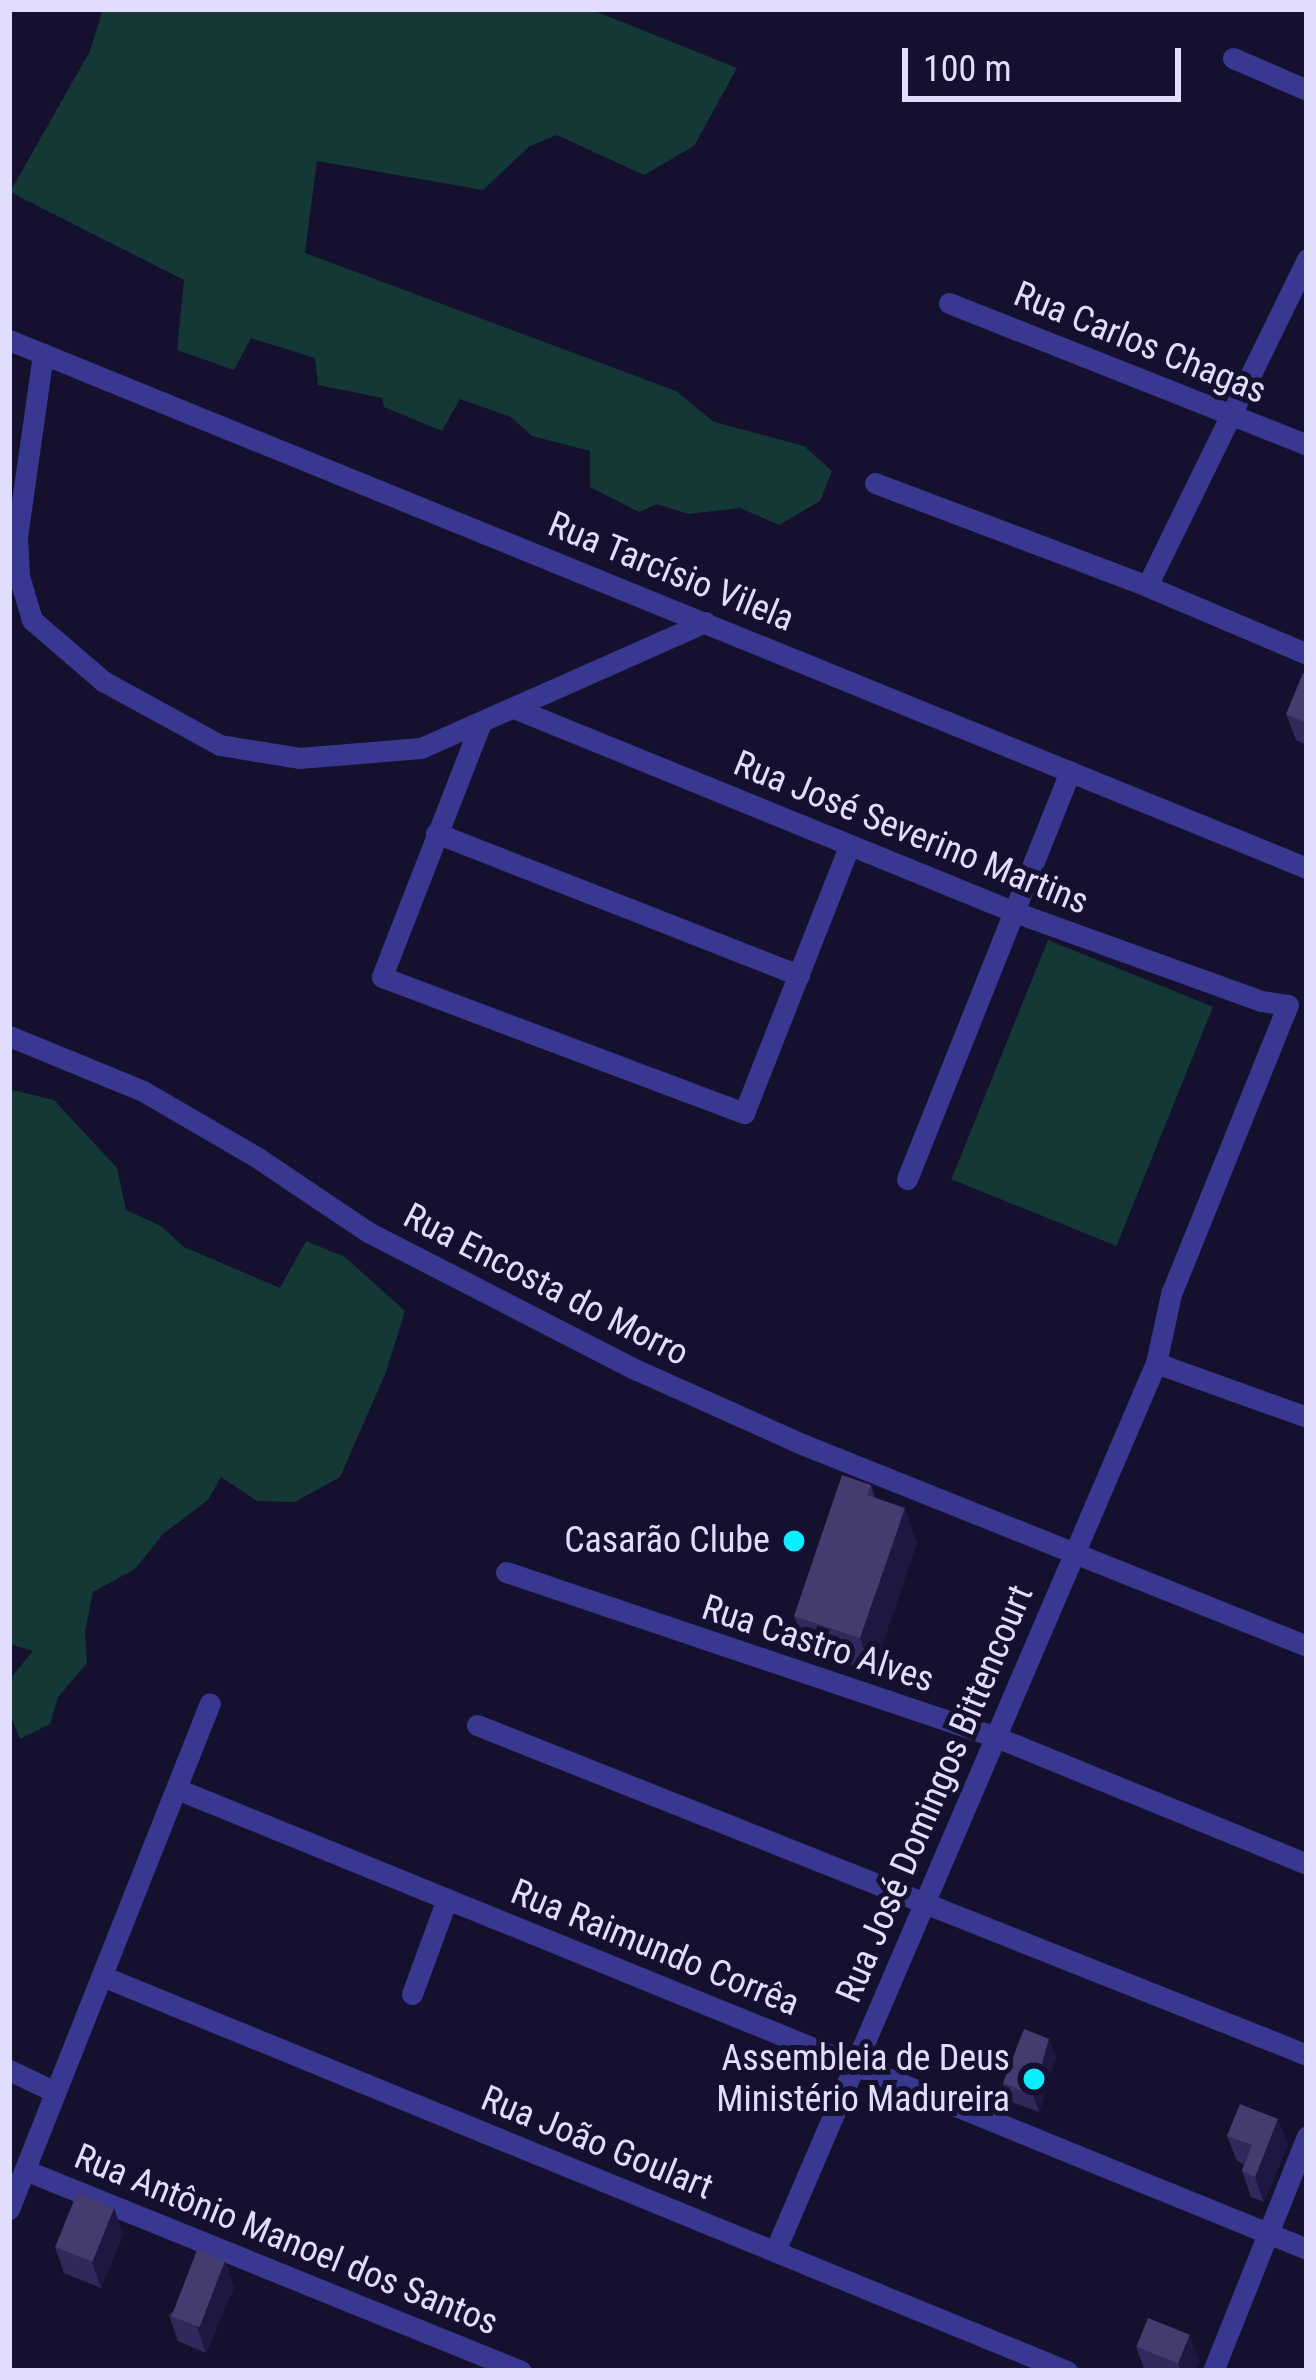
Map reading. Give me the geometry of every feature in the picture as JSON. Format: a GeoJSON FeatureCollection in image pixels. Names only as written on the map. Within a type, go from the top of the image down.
{"type":"FeatureCollection","features":[{"type":"Feature","properties":{"kind":"street"},"geometry":{"type":"LineString","coordinates":[[1233,58],[1307,90]]}},
{"type":"Feature","properties":{"kind":"street"},"geometry":{"type":"LineString","coordinates":[[1147,586],[1307,259]]}},
{"type":"Feature","properties":{"kind":"street","name":"Rua Carlos Chagas"},"geometry":{"type":"LineString","coordinates":[[949,303],[1307,445]]}},
{"type":"Feature","properties":{"kind":"street","name":"Rua Tarcísio Vilela"},"geometry":{"type":"LineString","coordinates":[[9,340],[1307,868]]}},
{"type":"Feature","properties":{"kind":"street"},"geometry":{"type":"LineString","coordinates":[[43,354],[19,517],[19,576],[32,620],[72,659],[200,736],[263,754],[399,752],[480,725],[705,622]]}},
{"type":"Feature","properties":{"kind":"street"},"geometry":{"type":"LineString","coordinates":[[875,483],[1147,586],[1307,654]]}},
{"type":"Feature","properties":{"kind":"street","name":"Rua José Severino Martins"},"geometry":{"type":"LineString","coordinates":[[514,708],[1017,913],[1262,1001],[1297,1000]]}},
{"type":"Feature","properties":{"kind":"street"},"geometry":{"type":"LineString","coordinates":[[480,725],[382,977],[743,1113],[849,847]]}},
{"type":"Feature","properties":{"kind":"street"},"geometry":{"type":"LineString","coordinates":[[907,1179],[1070,771]]}},
{"type":"Feature","properties":{"kind":"street"},"geometry":{"type":"LineString","coordinates":[[436,833],[799,975]]}},
{"type":"Feature","properties":{"kind":"street","name":"Rua José Domingos Bittencourt"},"geometry":{"type":"LineString","coordinates":[[775,2252],[1156,1363],[1171,1294],[1297,1000]]}},
{"type":"Feature","properties":{"kind":"street","name":"Rua Encosta do Morro"},"geometry":{"type":"LineString","coordinates":[[9,1036],[143,1090],[386,1243],[637,1370],[802,1444],[1307,1646]]}},
{"type":"Feature","properties":{"kind":"street"},"geometry":{"type":"LineString","coordinates":[[1156,1363],[1307,1417]]}},
{"type":"Feature","properties":{"kind":"street","name":"Rua Castro Alves"},"geometry":{"type":"LineString","coordinates":[[506,1572],[996,1737],[1307,1864]]}},
{"type":"Feature","properties":{"kind":"street"},"geometry":{"type":"LineString","coordinates":[[10,2204],[210,1703]]}},
{"type":"Feature","properties":{"kind":"street"},"geometry":{"type":"LineString","coordinates":[[477,1725],[1307,2054]]}},
{"type":"Feature","properties":{"kind":"street","name":"Rua Raimundo Corrêa"},"geometry":{"type":"LineString","coordinates":[[177,1789],[1307,2248]]}},
{"type":"Feature","properties":{"kind":"street"},"geometry":{"type":"LineString","coordinates":[[412,1994],[447,1899]]}},
{"type":"Feature","properties":{"kind":"street","name":"Rua João Goulart"},"geometry":{"type":"LineString","coordinates":[[102,1976],[1067,2371]]}},
{"type":"Feature","properties":{"kind":"street"},"geometry":{"type":"LineString","coordinates":[[9,2070],[55,2092]]}},
{"type":"Feature","properties":{"kind":"street"},"geometry":{"type":"LineString","coordinates":[[1213,2371],[1307,2136]]}},
{"type":"Feature","properties":{"kind":"street","name":"Rua Antônio Manoel dos Santos"},"geometry":{"type":"LineString","coordinates":[[26,2170],[521,2371]]}},
{"type":"Feature","properties":{"kind":"green space"},"geometry":{"type":"Polygon","coordinates":[[[103,9],[590,9],[737,68],[694,146],[644,175],[557,135],[530,146],[483,190],[317,161],[305,253],[676,391],[714,422],[804,446],[832,471],[820,501],[779,525],[740,508],[688,514],[657,504],[639,512],[590,487],[590,451],[532,436],[511,417],[460,399],[442,431],[384,407],[382,398],[318,385],[315,358],[251,338],[234,370],[177,350],[184,280],[10,192],[90,51],[103,9]]]}},
{"type":"Feature","properties":{"kind":"green space"},"geometry":{"type":"Polygon","coordinates":[[[1048,940],[1213,1007],[1116,1246],[951,1179],[1048,940]]]}},
{"type":"Feature","properties":{"kind":"green space"},"geometry":{"type":"Polygon","coordinates":[[[9,1089],[54,1100],[117,1168],[126,1210],[161,1226],[184,1247],[280,1288],[306,1241],[345,1257],[405,1311],[386,1372],[340,1477],[295,1502],[257,1501],[221,1477],[208,1500],[163,1534],[135,1569],[93,1592],[85,1631],[87,1663],[58,1697],[50,1724],[20,1739],[9,1712],[9,1680],[33,1651],[9,1644],[9,1089]]]}},
{"type":"Feature","properties":{"kind":"building"},"geometry":{"type":"Polygon","coordinates":[[[1303,673],[1307,675],[1307,723],[1286,714],[1303,673]]]}},
{"type":"Feature","properties":{"kind":"building"},"geometry":{"type":"Polygon","coordinates":[[[842,1475],[871,1485],[867,1495],[905,1508],[860,1638],[794,1616],[842,1475]]]}},
{"type":"Feature","properties":{"kind":"building"},"geometry":{"type":"Polygon","coordinates":[[[1024,2029],[1049,2039],[1033,2095],[1003,2083],[1024,2029]]]}},
{"type":"Feature","properties":{"kind":"building"},"geometry":{"type":"Polygon","coordinates":[[[1240,2104],[1278,2119],[1255,2177],[1242,2171],[1252,2145],[1227,2136],[1240,2104]]]}},
{"type":"Feature","properties":{"kind":"building"},"geometry":{"type":"Polygon","coordinates":[[[77,2193],[114,2208],[92,2262],[55,2247],[77,2193]]]}},
{"type":"Feature","properties":{"kind":"building"},"geometry":{"type":"Polygon","coordinates":[[[197,2250],[225,2261],[200,2327],[172,2316],[197,2250]]]}},
{"type":"Feature","properties":{"kind":"building"},"geometry":{"type":"Polygon","coordinates":[[[1148,2318],[1190,2335],[1178,2364],[1136,2347],[1148,2318]]]}},
{"type":"Feature","properties":{"kind":"place","name":"Casarão Clube"},"geometry":{"type":"Point","coordinates":[794,1541]}},
{"type":"Feature","properties":{"kind":"place","name":"Assembleia de Deus Ministério Madureira"},"geometry":{"type":"Point","coordinates":[1034,2079]}}]}
